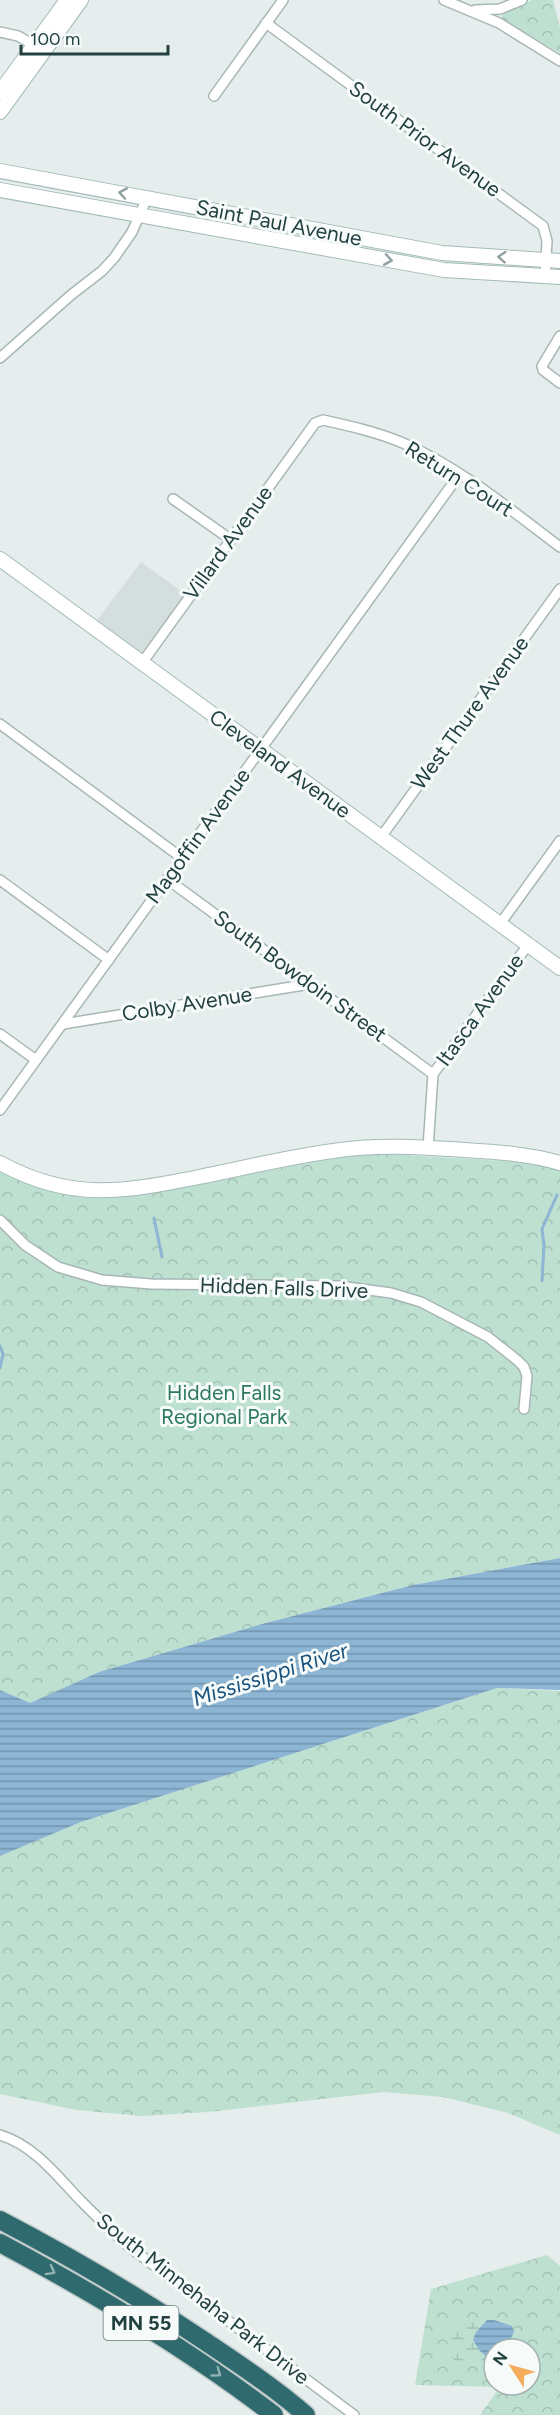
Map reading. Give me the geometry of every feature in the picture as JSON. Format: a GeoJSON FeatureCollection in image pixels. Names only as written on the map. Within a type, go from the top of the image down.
{"type":"FeatureCollection","features":[{"type":"Feature","properties":{"kind":"highway","name":"MN 55"},"geometry":{"type":"LineString","coordinates":[[0,2220],[97,2272],[154,2308],[235,2362],[305,2414]]}},
{"type":"Feature","properties":{"kind":"highway","name":"MN 55"},"geometry":{"type":"LineString","coordinates":[[0,2243],[143,2324],[202,2362],[274,2415]]}},
{"type":"Feature","properties":{"kind":"street"},"geometry":{"type":"LineString","coordinates":[[0,112],[67,0]]}},
{"type":"Feature","properties":{"kind":"street"},"geometry":{"type":"LineString","coordinates":[[0,92],[81,0]]}},
{"type":"Feature","properties":{"kind":"street"},"geometry":{"type":"LineString","coordinates":[[213,96],[283,0]]}},
{"type":"Feature","properties":{"kind":"street"},"geometry":{"type":"LineString","coordinates":[[444,0],[472,10],[527,38],[560,61]]}},
{"type":"Feature","properties":{"kind":"street"},"geometry":{"type":"LineString","coordinates":[[472,10],[500,9],[522,0]]}},
{"type":"Feature","properties":{"kind":"street","name":"South Prior Avenue"},"geometry":{"type":"LineString","coordinates":[[267,23],[538,222],[546,233],[553,260],[545,276]]}},
{"type":"Feature","properties":{"kind":"street"},"geometry":{"type":"LineString","coordinates":[[0,32],[18,36],[39,48]]}},
{"type":"Feature","properties":{"kind":"street","name":"Saint Paul Avenue"},"geometry":{"type":"LineString","coordinates":[[0,171],[442,253],[553,260]]}},
{"type":"Feature","properties":{"kind":"street","name":"Saint Paul Avenue"},"geometry":{"type":"LineString","coordinates":[[0,190],[444,270],[560,277]]}},
{"type":"Feature","properties":{"kind":"street"},"geometry":{"type":"LineString","coordinates":[[0,358],[71,295],[102,271],[127,240],[147,198]]}},
{"type":"Feature","properties":{"kind":"street"},"geometry":{"type":"LineString","coordinates":[[560,336],[542,366],[543,370],[560,382]]}},
{"type":"Feature","properties":{"kind":"street","name":"Return Court"},"geometry":{"type":"LineString","coordinates":[[315,423],[323,420],[338,423],[371,431],[403,443],[459,475],[560,547]]}},
{"type":"Feature","properties":{"kind":"street","name":"Villard Avenue"},"geometry":{"type":"LineString","coordinates":[[142,663],[315,423]]}},
{"type":"Feature","properties":{"kind":"street","name":"Magoffin Avenue"},"geometry":{"type":"LineString","coordinates":[[0,1110],[459,475]]}},
{"type":"Feature","properties":{"kind":"street"},"geometry":{"type":"LineString","coordinates":[[172,499],[230,539]]}},
{"type":"Feature","properties":{"kind":"street","name":"Cleveland Avenue"},"geometry":{"type":"LineString","coordinates":[[4,562],[560,968]]}},
{"type":"Feature","properties":{"kind":"street","name":"West Thure Avenue"},"geometry":{"type":"LineString","coordinates":[[381,837],[560,589]]}},
{"type":"Feature","properties":{"kind":"street"},"geometry":{"type":"LineString","coordinates":[[0,724],[182,858]]}},
{"type":"Feature","properties":{"kind":"street"},"geometry":{"type":"LineString","coordinates":[[500,924],[560,842]]}},
{"type":"Feature","properties":{"kind":"street","name":"South Bowdoin Street"},"geometry":{"type":"LineString","coordinates":[[167,879],[433,1074]]}},
{"type":"Feature","properties":{"kind":"street"},"geometry":{"type":"LineString","coordinates":[[0,880],[109,960]]}},
{"type":"Feature","properties":{"kind":"street","name":"Itasca Avenue"},"geometry":{"type":"LineString","coordinates":[[428,1148],[433,1074],[528,945]]}},
{"type":"Feature","properties":{"kind":"street","name":"Colby Avenue"},"geometry":{"type":"LineString","coordinates":[[63,1024],[310,984]]}},
{"type":"Feature","properties":{"kind":"street"},"geometry":{"type":"LineString","coordinates":[[0,1034],[36,1060]]}},
{"type":"Feature","properties":{"kind":"street"},"geometry":{"type":"LineString","coordinates":[[0,1163],[49,1184],[77,1190],[113,1191],[143,1188],[333,1151],[386,1146],[518,1154],[560,1163]]}},
{"type":"Feature","properties":{"kind":"street","name":"Hidden Falls Drive"},"geometry":{"type":"LineString","coordinates":[[0,1220],[25,1245],[58,1267],[102,1280],[151,1284],[339,1286],[391,1293],[421,1302],[488,1337],[524,1367],[526,1376],[524,1409]]}},
{"type":"Feature","properties":{"kind":"street","name":"South Minnehaha Park Drive"},"geometry":{"type":"LineString","coordinates":[[0,2134],[23,2145],[37,2156],[103,2224],[128,2246],[354,2415]]}},
{"type":"Feature","properties":{"kind":"shaded area"},"geometry":{"type":"Polygon","coordinates":[[[141,562],[191,598],[143,665],[92,627],[141,562]]]}},
{"type":"Feature","properties":{"kind":"green space"},"geometry":{"type":"Polygon","coordinates":[[[532,0],[553,0],[560,28],[560,53],[502,19],[502,14],[532,0]]]}},
{"type":"Feature","properties":{"kind":"green space","name":"Hidden Falls Regional Park"},"geometry":{"type":"Polygon","coordinates":[[[369,1153],[525,1162],[560,1169],[560,1558],[413,1585],[262,1624],[99,1672],[30,1703],[0,1690],[0,1172],[50,1190],[83,1196],[118,1197],[136,1196],[369,1153]]]}},
{"type":"Feature","properties":{"kind":"green space"},"geometry":{"type":"Polygon","coordinates":[[[497,1688],[560,1691],[560,2135],[508,2113],[443,2097],[384,2092],[208,2112],[142,2116],[76,2110],[0,2094],[0,1856],[81,1822],[497,1688]]]}},
{"type":"Feature","properties":{"kind":"green space"},"geometry":{"type":"Polygon","coordinates":[[[547,2255],[560,2266],[560,2415],[480,2415],[493,2397],[542,2397],[542,2337],[482,2337],[482,2387],[415,2385],[431,2289],[547,2255]]]}},
{"type":"Feature","properties":{"kind":"green space"},"geometry":{"type":"Polygon","coordinates":[[[487,2320],[476,2332],[482,2361],[454,2362],[449,2329],[454,2322],[469,2323],[487,2320]]]}},
{"type":"Feature","properties":{"kind":"water","name":"Mississippi River"},"geometry":{"type":"Polygon","coordinates":[[[560,1558],[560,1690],[497,1688],[81,1822],[0,1856],[0,1690],[30,1703],[99,1672],[262,1624],[413,1585],[560,1558]]]}},
{"type":"Feature","properties":{"kind":"water"},"geometry":{"type":"Polygon","coordinates":[[[487,2320],[494,2320],[512,2326],[514,2332],[512,2337],[482,2337],[482,2353],[473,2340],[476,2332],[487,2320]]]}},
{"type":"Feature","properties":{"kind":"waterway"},"geometry":{"type":"LineString","coordinates":[[542,1281],[544,1245],[542,1229],[557,1195]]}},
{"type":"Feature","properties":{"kind":"waterway"},"geometry":{"type":"LineString","coordinates":[[154,1218],[162,1257]]}},
{"type":"Feature","properties":{"kind":"waterway"},"geometry":{"type":"LineString","coordinates":[[0,1346],[3,1354],[0,1368]]}}]}
